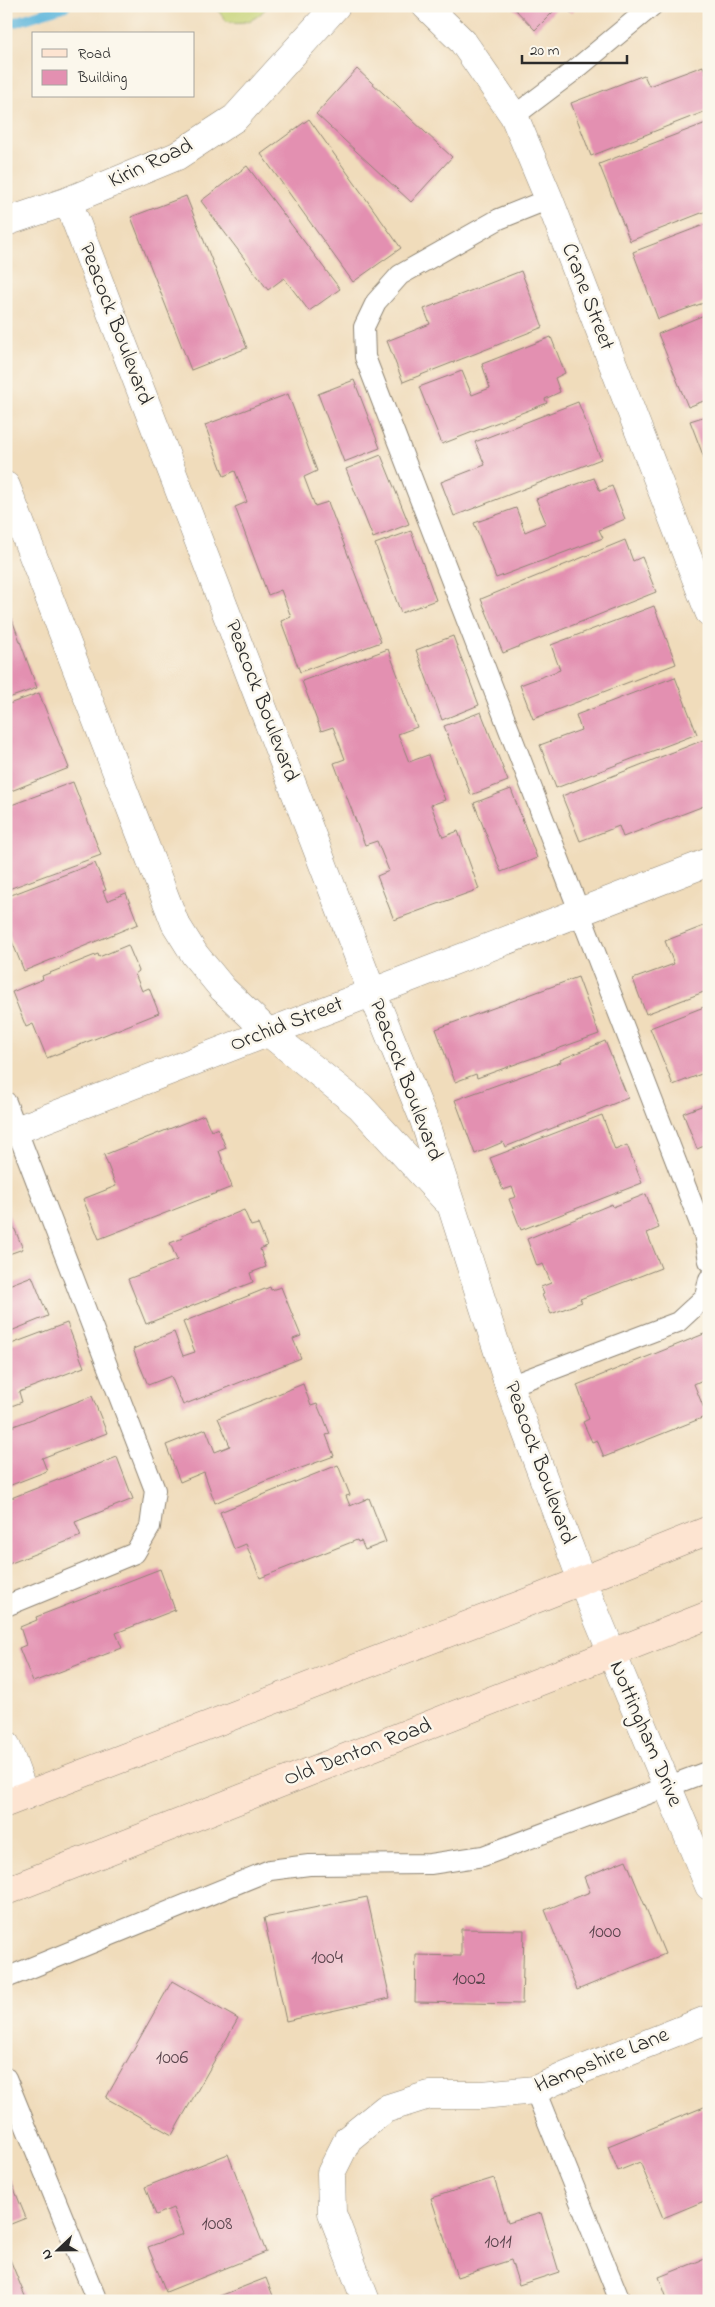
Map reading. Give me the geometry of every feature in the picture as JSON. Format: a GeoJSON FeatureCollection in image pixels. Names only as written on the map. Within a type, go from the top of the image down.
{"type":"FeatureCollection","features":[{"type":"Feature","properties":{"kind":"main road"},"geometry":{"type":"LineString","coordinates":[[16,1799],[582,1581],[709,1530]]}},
{"type":"Feature","properties":{"kind":"main road","name":"Old Denton Road"},"geometry":{"type":"LineString","coordinates":[[6,1891],[709,1615]]}},
{"type":"Feature","properties":{"kind":"street","name":"Kirin Road"},"geometry":{"type":"LineString","coordinates":[[6,222],[68,201],[177,156],[235,118],[336,6]]}},
{"type":"Feature","properties":{"kind":"street","name":"Crane Street"},"geometry":{"type":"LineString","coordinates":[[426,6],[463,42],[514,116],[549,199],[709,612]]}},
{"type":"Feature","properties":{"kind":"street","name":"Peacock Boulevard"},"geometry":{"type":"LineString","coordinates":[[68,201],[372,992],[424,1120],[509,1386],[582,1581]]}},
{"type":"Feature","properties":{"kind":"street","name":"Peacock Boulevard"},"geometry":{"type":"LineString","coordinates":[[6,486],[176,923],[194,955],[223,989],[268,1032],[360,1106],[450,1203]]}},
{"type":"Feature","properties":{"kind":"street","name":"Orchid Street"},"geometry":{"type":"LineString","coordinates":[[12,1132],[709,862]]}},
{"type":"Feature","properties":{"kind":"street","name":"Nottingham Drive"},"geometry":{"type":"LineString","coordinates":[[582,1581],[709,1886]]}},
{"type":"Feature","properties":{"kind":"street"},"geometry":{"type":"LineString","coordinates":[[6,1745],[16,1799]]}},
{"type":"Feature","properties":{"kind":"street","name":"Hampshire Lane"},"geometry":{"type":"LineString","coordinates":[[366,2301],[332,2213],[331,2173],[348,2138],[385,2109],[429,2095],[482,2095],[535,2090],[709,2019]]}},
{"type":"Feature","properties":{"kind":"lane"},"geometry":{"type":"LineString","coordinates":[[514,116],[652,6]]}},
{"type":"Feature","properties":{"kind":"lane"},"geometry":{"type":"LineString","coordinates":[[549,199],[499,219],[400,275],[376,302],[364,327],[364,357],[704,1234],[709,1261]]}},
{"type":"Feature","properties":{"kind":"lane"},"geometry":{"type":"LineString","coordinates":[[6,1102],[12,1132],[155,1490],[150,1527],[135,1554],[6,1606]]}},
{"type":"Feature","properties":{"kind":"lane"},"geometry":{"type":"LineString","coordinates":[[509,1386],[678,1322],[706,1297],[709,1279]]}},
{"type":"Feature","properties":{"kind":"lane"},"geometry":{"type":"LineString","coordinates":[[6,1978],[270,1870],[309,1865],[430,1864],[483,1856],[709,1771]]}},
{"type":"Feature","properties":{"kind":"lane"},"geometry":{"type":"LineString","coordinates":[[6,2078],[97,2301]]}},
{"type":"Feature","properties":{"kind":"lane"},"geometry":{"type":"LineString","coordinates":[[535,2090],[620,2301]]}},
{"type":"Feature","properties":{"kind":"green space"},"geometry":{"type":"Polygon","coordinates":[[[215,6],[268,6],[249,21],[239,22],[226,21],[215,6]]]}},
{"type":"Feature","properties":{"kind":"building"},"geometry":{"type":"Polygon","coordinates":[[[512,6],[559,6],[535,30],[512,6]]]}},
{"type":"Feature","properties":{"kind":"building"},"geometry":{"type":"Polygon","coordinates":[[[565,6],[579,6],[571,13],[565,6]]]}},
{"type":"Feature","properties":{"kind":"building"},"geometry":{"type":"Polygon","coordinates":[[[703,66],[709,81],[709,110],[591,156],[571,103],[644,75],[649,86],[703,66]]]}},
{"type":"Feature","properties":{"kind":"building"},"geometry":{"type":"Polygon","coordinates":[[[357,69],[452,157],[411,202],[316,114],[357,69]]]}},
{"type":"Feature","properties":{"kind":"building"},"geometry":{"type":"Polygon","coordinates":[[[309,119],[401,248],[353,282],[261,154],[309,119]]]}},
{"type":"Feature","properties":{"kind":"building"},"geometry":{"type":"Polygon","coordinates":[[[706,123],[709,129],[709,210],[630,241],[599,164],[706,123]]]}},
{"type":"Feature","properties":{"kind":"building"},"geometry":{"type":"Polygon","coordinates":[[[247,166],[340,289],[309,311],[284,278],[268,290],[201,201],[247,166]]]}},
{"type":"Feature","properties":{"kind":"building"},"geometry":{"type":"Polygon","coordinates":[[[186,196],[247,348],[191,370],[131,217],[186,196]]]}},
{"type":"Feature","properties":{"kind":"building"},"geometry":{"type":"Polygon","coordinates":[[[709,223],[709,301],[658,319],[633,252],[709,223]]]}},
{"type":"Feature","properties":{"kind":"building"},"geometry":{"type":"Polygon","coordinates":[[[521,271],[543,327],[403,382],[387,341],[430,324],[424,309],[521,271]]]}},
{"type":"Feature","properties":{"kind":"building"},"geometry":{"type":"Polygon","coordinates":[[[709,313],[709,399],[688,407],[658,334],[709,313]]]}},
{"type":"Feature","properties":{"kind":"building"},"geometry":{"type":"Polygon","coordinates":[[[551,337],[565,373],[555,378],[560,392],[545,399],[547,403],[442,444],[419,387],[462,371],[472,395],[490,388],[482,364],[551,337]]]}},
{"type":"Feature","properties":{"kind":"building"},"geometry":{"type":"Polygon","coordinates":[[[354,380],[380,448],[344,462],[318,394],[354,380]]]}},
{"type":"Feature","properties":{"kind":"building"},"geometry":{"type":"Polygon","coordinates":[[[288,394],[317,471],[304,477],[315,506],[328,502],[381,642],[300,672],[281,621],[291,617],[281,590],[268,595],[235,507],[247,502],[235,471],[224,476],[205,425],[288,394]]]}},
{"type":"Feature","properties":{"kind":"building"},"geometry":{"type":"Polygon","coordinates":[[[578,402],[601,459],[454,516],[441,482],[485,465],[475,442],[578,402]]]}},
{"type":"Feature","properties":{"kind":"building"},"geometry":{"type":"Polygon","coordinates":[[[709,415],[709,471],[690,421],[709,415]]]}},
{"type":"Feature","properties":{"kind":"building"},"geometry":{"type":"Polygon","coordinates":[[[381,455],[409,524],[373,538],[346,469],[381,455]]]}},
{"type":"Feature","properties":{"kind":"building"},"geometry":{"type":"Polygon","coordinates":[[[594,478],[600,491],[612,486],[625,519],[599,530],[603,538],[496,578],[474,523],[516,508],[525,532],[546,523],[536,499],[594,478]]]}},
{"type":"Feature","properties":{"kind":"building"},"geometry":{"type":"Polygon","coordinates":[[[411,531],[436,600],[401,613],[375,544],[411,531]]]}},
{"type":"Feature","properties":{"kind":"building"},"geometry":{"type":"Polygon","coordinates":[[[625,540],[633,561],[642,557],[656,592],[503,653],[481,599],[625,540]]]}},
{"type":"Feature","properties":{"kind":"building"},"geometry":{"type":"Polygon","coordinates":[[[654,606],[676,664],[533,719],[520,685],[560,670],[551,645],[654,606]]]}},
{"type":"Feature","properties":{"kind":"building"},"geometry":{"type":"Polygon","coordinates":[[[10,614],[37,688],[6,699],[6,616],[10,614]]]}},
{"type":"Feature","properties":{"kind":"building"},"geometry":{"type":"Polygon","coordinates":[[[453,636],[479,705],[442,720],[416,650],[453,636]]]}},
{"type":"Feature","properties":{"kind":"building"},"geometry":{"type":"Polygon","coordinates":[[[388,649],[417,727],[398,734],[409,762],[428,755],[445,800],[431,805],[443,837],[458,831],[479,889],[394,920],[377,876],[389,871],[377,841],[365,845],[334,763],[345,759],[333,727],[321,731],[302,681],[388,649]]]}},
{"type":"Feature","properties":{"kind":"building"},"geometry":{"type":"Polygon","coordinates":[[[675,677],[697,734],[556,788],[540,745],[581,730],[576,715],[675,677]]]}},
{"type":"Feature","properties":{"kind":"building"},"geometry":{"type":"Polygon","coordinates":[[[39,693],[69,768],[6,793],[6,705],[39,693]]]}},
{"type":"Feature","properties":{"kind":"building"},"geometry":{"type":"Polygon","coordinates":[[[481,712],[508,781],[471,795],[444,726],[481,712]]]}},
{"type":"Feature","properties":{"kind":"building"},"geometry":{"type":"Polygon","coordinates":[[[706,739],[709,746],[709,804],[623,837],[619,826],[580,841],[562,796],[706,739]]]}},
{"type":"Feature","properties":{"kind":"building"},"geometry":{"type":"Polygon","coordinates":[[[73,782],[101,855],[6,890],[6,807],[73,782]]]}},
{"type":"Feature","properties":{"kind":"building"},"geometry":{"type":"Polygon","coordinates":[[[511,789],[537,858],[501,872],[474,803],[511,789]]]}},
{"type":"Feature","properties":{"kind":"building"},"geometry":{"type":"Polygon","coordinates":[[[95,863],[106,890],[103,891],[107,901],[126,893],[138,924],[24,971],[9,934],[6,936],[6,897],[95,863]]]}},
{"type":"Feature","properties":{"kind":"building"},"geometry":{"type":"Polygon","coordinates":[[[709,924],[709,990],[646,1014],[633,979],[674,964],[665,941],[709,924]]]}},
{"type":"Feature","properties":{"kind":"building"},"geometry":{"type":"Polygon","coordinates":[[[128,945],[139,971],[135,974],[142,991],[149,988],[159,1013],[47,1058],[33,1024],[26,1027],[12,992],[43,979],[42,976],[98,954],[99,957],[128,945]]]}},
{"type":"Feature","properties":{"kind":"building"},"geometry":{"type":"Polygon","coordinates":[[[578,977],[599,1034],[477,1078],[476,1074],[455,1082],[436,1029],[578,977]]]}},
{"type":"Feature","properties":{"kind":"building"},"geometry":{"type":"Polygon","coordinates":[[[709,1005],[709,1071],[673,1085],[650,1028],[709,1005]]]}},
{"type":"Feature","properties":{"kind":"building"},"geometry":{"type":"Polygon","coordinates":[[[605,1041],[628,1098],[505,1147],[503,1142],[475,1154],[455,1100],[561,1062],[560,1060],[605,1041]]]}},
{"type":"Feature","properties":{"kind":"building"},"geometry":{"type":"Polygon","coordinates":[[[709,1103],[709,1144],[697,1149],[683,1113],[709,1103]]]}},
{"type":"Feature","properties":{"kind":"building"},"geometry":{"type":"Polygon","coordinates":[[[204,1115],[211,1131],[218,1128],[226,1148],[219,1151],[232,1187],[99,1239],[83,1199],[116,1186],[104,1155],[204,1115]]]}},
{"type":"Feature","properties":{"kind":"building"},"geometry":{"type":"Polygon","coordinates":[[[602,1115],[615,1150],[627,1145],[642,1183],[521,1230],[509,1199],[516,1197],[512,1187],[503,1190],[490,1158],[602,1115]]]}},
{"type":"Feature","properties":{"kind":"building"},"geometry":{"type":"Polygon","coordinates":[[[646,1194],[659,1228],[647,1233],[661,1268],[580,1299],[582,1302],[551,1314],[542,1295],[544,1294],[541,1287],[551,1283],[543,1264],[537,1266],[527,1239],[612,1204],[613,1207],[646,1194]]]}},
{"type":"Feature","properties":{"kind":"building"},"geometry":{"type":"Polygon","coordinates":[[[6,1208],[23,1249],[6,1255],[6,1208]]]}},
{"type":"Feature","properties":{"kind":"building"},"geometry":{"type":"Polygon","coordinates":[[[244,1210],[251,1226],[258,1224],[267,1246],[260,1249],[266,1267],[250,1273],[253,1282],[146,1324],[128,1279],[177,1260],[170,1243],[183,1238],[182,1235],[244,1210]]]}},
{"type":"Feature","properties":{"kind":"building"},"geometry":{"type":"Polygon","coordinates":[[[32,1276],[48,1316],[6,1333],[6,1286],[32,1276]]]}},
{"type":"Feature","properties":{"kind":"building"},"geometry":{"type":"Polygon","coordinates":[[[270,1287],[271,1290],[281,1287],[301,1336],[293,1339],[301,1358],[183,1405],[171,1376],[148,1385],[133,1349],[174,1332],[183,1356],[195,1352],[183,1322],[270,1287]]]}},
{"type":"Feature","properties":{"kind":"building"},"geometry":{"type":"Polygon","coordinates":[[[67,1323],[84,1367],[19,1392],[22,1402],[6,1408],[6,1346],[67,1323]]]}},
{"type":"Feature","properties":{"kind":"building"},"geometry":{"type":"Polygon","coordinates":[[[709,1332],[709,1377],[694,1384],[707,1416],[604,1457],[597,1440],[592,1442],[583,1422],[589,1419],[577,1385],[709,1332]]]}},
{"type":"Feature","properties":{"kind":"building"},"geometry":{"type":"Polygon","coordinates":[[[303,1384],[311,1406],[317,1404],[323,1416],[330,1434],[326,1435],[334,1456],[263,1482],[215,1503],[204,1472],[180,1482],[166,1445],[206,1429],[215,1452],[230,1446],[218,1418],[303,1384]]]}},
{"type":"Feature","properties":{"kind":"building"},"geometry":{"type":"Polygon","coordinates":[[[92,1396],[107,1433],[42,1458],[47,1471],[6,1487],[6,1429],[92,1396]]]}},
{"type":"Feature","properties":{"kind":"building"},"geometry":{"type":"Polygon","coordinates":[[[117,1457],[133,1499],[75,1522],[81,1536],[6,1565],[6,1500],[117,1457]]]}},
{"type":"Feature","properties":{"kind":"building"},"geometry":{"type":"Polygon","coordinates":[[[338,1465],[350,1495],[346,1496],[350,1506],[369,1498],[386,1542],[365,1550],[361,1541],[358,1542],[357,1540],[260,1578],[246,1544],[234,1549],[220,1512],[338,1465]]]}},
{"type":"Feature","properties":{"kind":"building"},"geometry":{"type":"Polygon","coordinates":[[[160,1569],[175,1610],[116,1633],[122,1648],[33,1682],[19,1648],[26,1645],[20,1627],[37,1620],[36,1617],[160,1569]]]}},
{"type":"Feature","properties":{"kind":"building"},"geometry":{"type":"Polygon","coordinates":[[[626,1860],[665,1954],[577,1990],[545,1910],[590,1892],[584,1877],[626,1860]]]}},
{"type":"Feature","properties":{"kind":"building"},"geometry":{"type":"Polygon","coordinates":[[[367,1897],[390,1998],[286,2021],[264,1918],[367,1897]]]}},
{"type":"Feature","properties":{"kind":"building"},"geometry":{"type":"Polygon","coordinates":[[[461,1929],[524,1930],[522,2004],[415,2002],[416,1955],[461,1956],[461,1929]]]}},
{"type":"Feature","properties":{"kind":"building"},"geometry":{"type":"Polygon","coordinates":[[[172,1981],[238,2019],[172,2135],[106,2098],[172,1981]]]}},
{"type":"Feature","properties":{"kind":"building"},"geometry":{"type":"Polygon","coordinates":[[[709,2105],[709,2199],[663,2218],[640,2162],[618,2171],[608,2146],[709,2105]]]}},
{"type":"Feature","properties":{"kind":"building"},"geometry":{"type":"Polygon","coordinates":[[[228,2154],[266,2252],[166,2292],[148,2247],[183,2234],[173,2208],[156,2215],[145,2187],[228,2154]]]}},
{"type":"Feature","properties":{"kind":"building"},"geometry":{"type":"Polygon","coordinates":[[[6,2169],[26,2218],[6,2226],[6,2169]]]}},
{"type":"Feature","properties":{"kind":"building"},"geometry":{"type":"Polygon","coordinates":[[[494,2178],[508,2223],[541,2213],[559,2272],[519,2285],[511,2260],[457,2277],[431,2198],[494,2178]]]}},
{"type":"Feature","properties":{"kind":"building"},"geometry":{"type":"Polygon","coordinates":[[[9,2257],[27,2301],[6,2301],[6,2258],[9,2257]]]}},
{"type":"Feature","properties":{"kind":"building"},"geometry":{"type":"Polygon","coordinates":[[[709,2257],[709,2301],[668,2301],[659,2277],[709,2257]]]}},
{"type":"Feature","properties":{"kind":"building"},"geometry":{"type":"Polygon","coordinates":[[[266,2278],[275,2301],[207,2301],[266,2278]]]}},
{"type":"Feature","properties":{"kind":"waterway"},"geometry":{"type":"LineString","coordinates":[[6,25],[66,6]]}}]}
